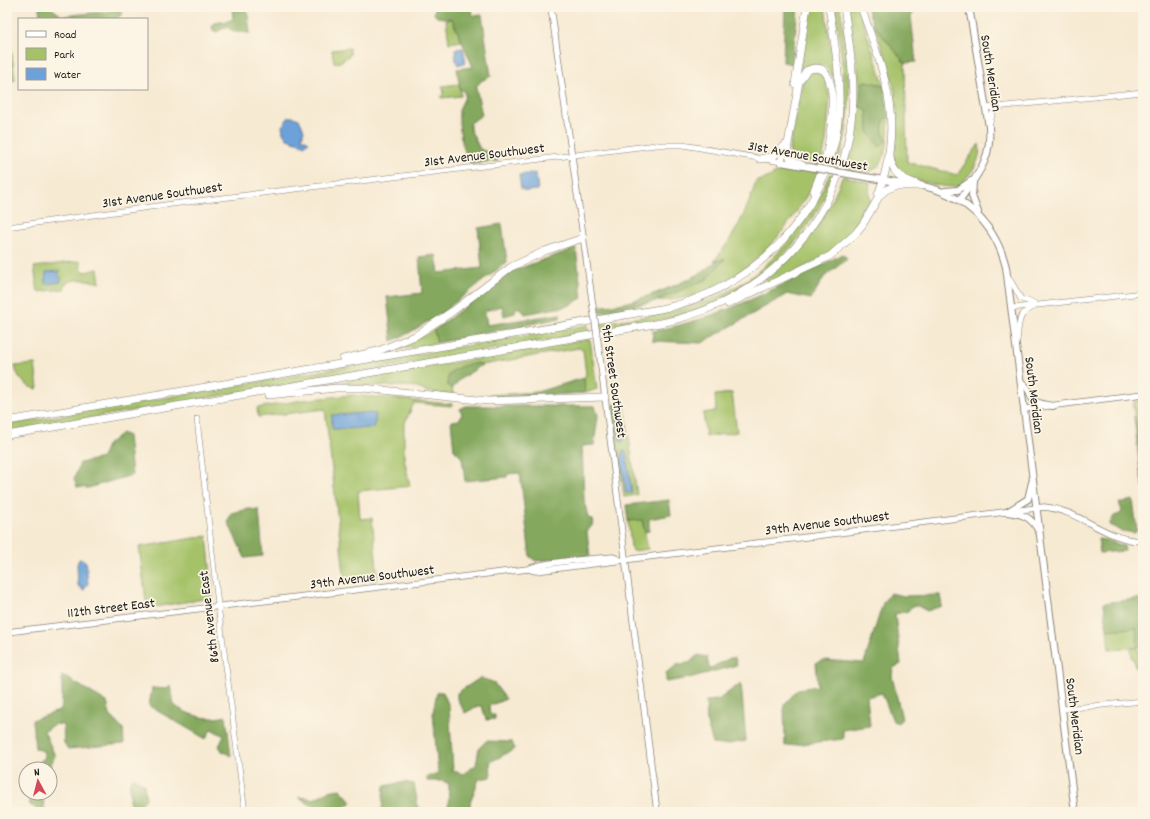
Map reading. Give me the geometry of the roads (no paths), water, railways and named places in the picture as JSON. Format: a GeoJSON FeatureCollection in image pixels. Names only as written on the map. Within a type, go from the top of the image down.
{"type":"FeatureCollection","features":[{"type":"Feature","properties":{"kind":"highway"},"geometry":{"type":"LineString","coordinates":[[781,162],[807,7]]}},
{"type":"Feature","properties":{"kind":"highway"},"geometry":{"type":"LineString","coordinates":[[7,421],[687,303],[704,297],[725,286],[755,266],[785,238],[808,207],[820,186],[830,163],[838,123],[840,84],[830,7]]}},
{"type":"Feature","properties":{"kind":"highway"},"geometry":{"type":"LineString","coordinates":[[666,322],[700,313],[731,298],[753,284],[773,269],[792,251],[821,213],[842,166],[850,129],[853,93],[844,7]]}},
{"type":"Feature","properties":{"kind":"highway"},"geometry":{"type":"LineString","coordinates":[[861,7],[886,82],[891,117],[891,165],[895,173],[900,178],[921,186]]}},
{"type":"Feature","properties":{"kind":"highway"},"geometry":{"type":"LineString","coordinates":[[802,165],[789,158],[787,153],[788,144],[799,82],[806,71],[817,68],[826,72],[830,79],[832,108],[826,158],[808,207]]}},
{"type":"Feature","properties":{"kind":"highway"},"geometry":{"type":"LineString","coordinates":[[760,159],[770,158],[778,154],[783,148],[786,138]]}},
{"type":"Feature","properties":{"kind":"highway"},"geometry":{"type":"LineString","coordinates":[[872,209],[883,180],[890,148]]}},
{"type":"Feature","properties":{"kind":"highway"},"geometry":{"type":"LineString","coordinates":[[7,435],[694,317],[718,309],[818,263],[846,243],[863,224],[880,195],[890,188],[921,186]]}},
{"type":"Feature","properties":{"kind":"highway"},"geometry":{"type":"LineString","coordinates":[[241,380],[378,351],[395,346],[415,336],[437,322],[511,267],[557,246],[583,238]]}},
{"type":"Feature","properties":{"kind":"highway"},"geometry":{"type":"LineString","coordinates":[[187,404],[300,391],[349,388],[488,401],[605,397]]}},
{"type":"Feature","properties":{"kind":"main road","name":"9th Street Southwest"},"geometry":{"type":"LineString","coordinates":[[551,7],[599,350],[657,812]]}},
{"type":"Feature","properties":{"kind":"main road","name":"South Meridian"},"geometry":{"type":"LineString","coordinates":[[969,7],[989,127],[988,154],[985,163],[960,200],[981,218],[999,246],[1008,276],[1075,811]]}},
{"type":"Feature","properties":{"kind":"main road","name":"31st Avenue Southwest"},"geometry":{"type":"LineString","coordinates":[[781,162],[936,189],[960,200]]}},
{"type":"Feature","properties":{"kind":"main road"},"geometry":{"type":"LineString","coordinates":[[936,189],[949,191],[958,190],[975,178]]}},
{"type":"Feature","properties":{"kind":"main road"},"geometry":{"type":"LineString","coordinates":[[975,178],[972,188],[972,199],[981,218]]}},
{"type":"Feature","properties":{"kind":"main road"},"geometry":{"type":"LineString","coordinates":[[1021,382],[1028,386],[1031,398],[1034,402],[1053,406]]}},
{"type":"Feature","properties":{"kind":"main road"},"geometry":{"type":"LineString","coordinates":[[1025,409],[1143,394]]}},
{"type":"Feature","properties":{"kind":"main road"},"geometry":{"type":"LineString","coordinates":[[1007,512],[1028,499],[1033,473]]}},
{"type":"Feature","properties":{"kind":"main road","name":"39th Avenue Southwest"},"geometry":{"type":"LineString","coordinates":[[218,605],[528,569],[536,571],[618,559],[1038,508],[1062,511],[1119,538],[1143,541]]}},
{"type":"Feature","properties":{"kind":"main road"},"geometry":{"type":"LineString","coordinates":[[1007,512],[1024,515],[1030,519],[1035,525],[1042,541]]}},
{"type":"Feature","properties":{"kind":"main road","name":"112th Street East"},"geometry":{"type":"LineString","coordinates":[[7,632],[218,605]]}},
{"type":"Feature","properties":{"kind":"street"},"geometry":{"type":"LineString","coordinates":[[986,108],[1143,92]]}},
{"type":"Feature","properties":{"kind":"street"},"geometry":{"type":"LineString","coordinates":[[989,127],[993,112],[1000,106]]}},
{"type":"Feature","properties":{"kind":"street","name":"31st Avenue Southwest"},"geometry":{"type":"LineString","coordinates":[[7,227],[172,204],[670,144],[781,162]]}},
{"type":"Feature","properties":{"kind":"street"},"geometry":{"type":"LineString","coordinates":[[1008,276],[1021,299],[1026,302],[1041,305]]}},
{"type":"Feature","properties":{"kind":"street"},"geometry":{"type":"LineString","coordinates":[[1012,308],[1143,293]]}},
{"type":"Feature","properties":{"kind":"street"},"geometry":{"type":"LineString","coordinates":[[1017,344],[1021,315],[1026,310],[1041,305]]}},
{"type":"Feature","properties":{"kind":"street","name":"86th Avenue East"},"geometry":{"type":"LineString","coordinates":[[197,419],[218,605],[246,812]]}},
{"type":"Feature","properties":{"kind":"street"},"geometry":{"type":"LineString","coordinates":[[1063,709],[1143,701]]}},
{"type":"Feature","properties":{"kind":"street"},"geometry":{"type":"LineString","coordinates":[[1059,812],[1075,811]]}},
{"type":"Feature","properties":{"kind":"water"},"geometry":{"type":"Polygon","coordinates":[[[463,48],[466,62],[458,65],[456,61],[455,49],[463,48]]]}},
{"type":"Feature","properties":{"kind":"water"},"geometry":{"type":"Polygon","coordinates":[[[289,117],[299,119],[304,130],[302,138],[309,142],[306,145],[287,139],[283,133],[282,126],[289,117]]]}},
{"type":"Feature","properties":{"kind":"water"},"geometry":{"type":"Polygon","coordinates":[[[536,173],[538,190],[526,191],[521,189],[519,175],[536,173]]]}},
{"type":"Feature","properties":{"kind":"water"},"geometry":{"type":"Polygon","coordinates":[[[61,271],[58,274],[61,277],[61,282],[45,284],[46,272],[61,271]]]}},
{"type":"Feature","properties":{"kind":"water"},"geometry":{"type":"Polygon","coordinates":[[[616,405],[621,406],[624,441],[622,442],[620,441],[616,405]]]}},
{"type":"Feature","properties":{"kind":"water"},"geometry":{"type":"Polygon","coordinates":[[[365,413],[376,414],[374,428],[332,429],[332,415],[365,413]]]}},
{"type":"Feature","properties":{"kind":"water"},"geometry":{"type":"Polygon","coordinates":[[[623,451],[626,451],[632,493],[626,493],[621,457],[623,451]]]}},
{"type":"Feature","properties":{"kind":"water"},"geometry":{"type":"Polygon","coordinates":[[[79,559],[86,562],[88,584],[84,590],[82,590],[82,586],[79,587],[78,585],[77,564],[79,559]]]}}]}
